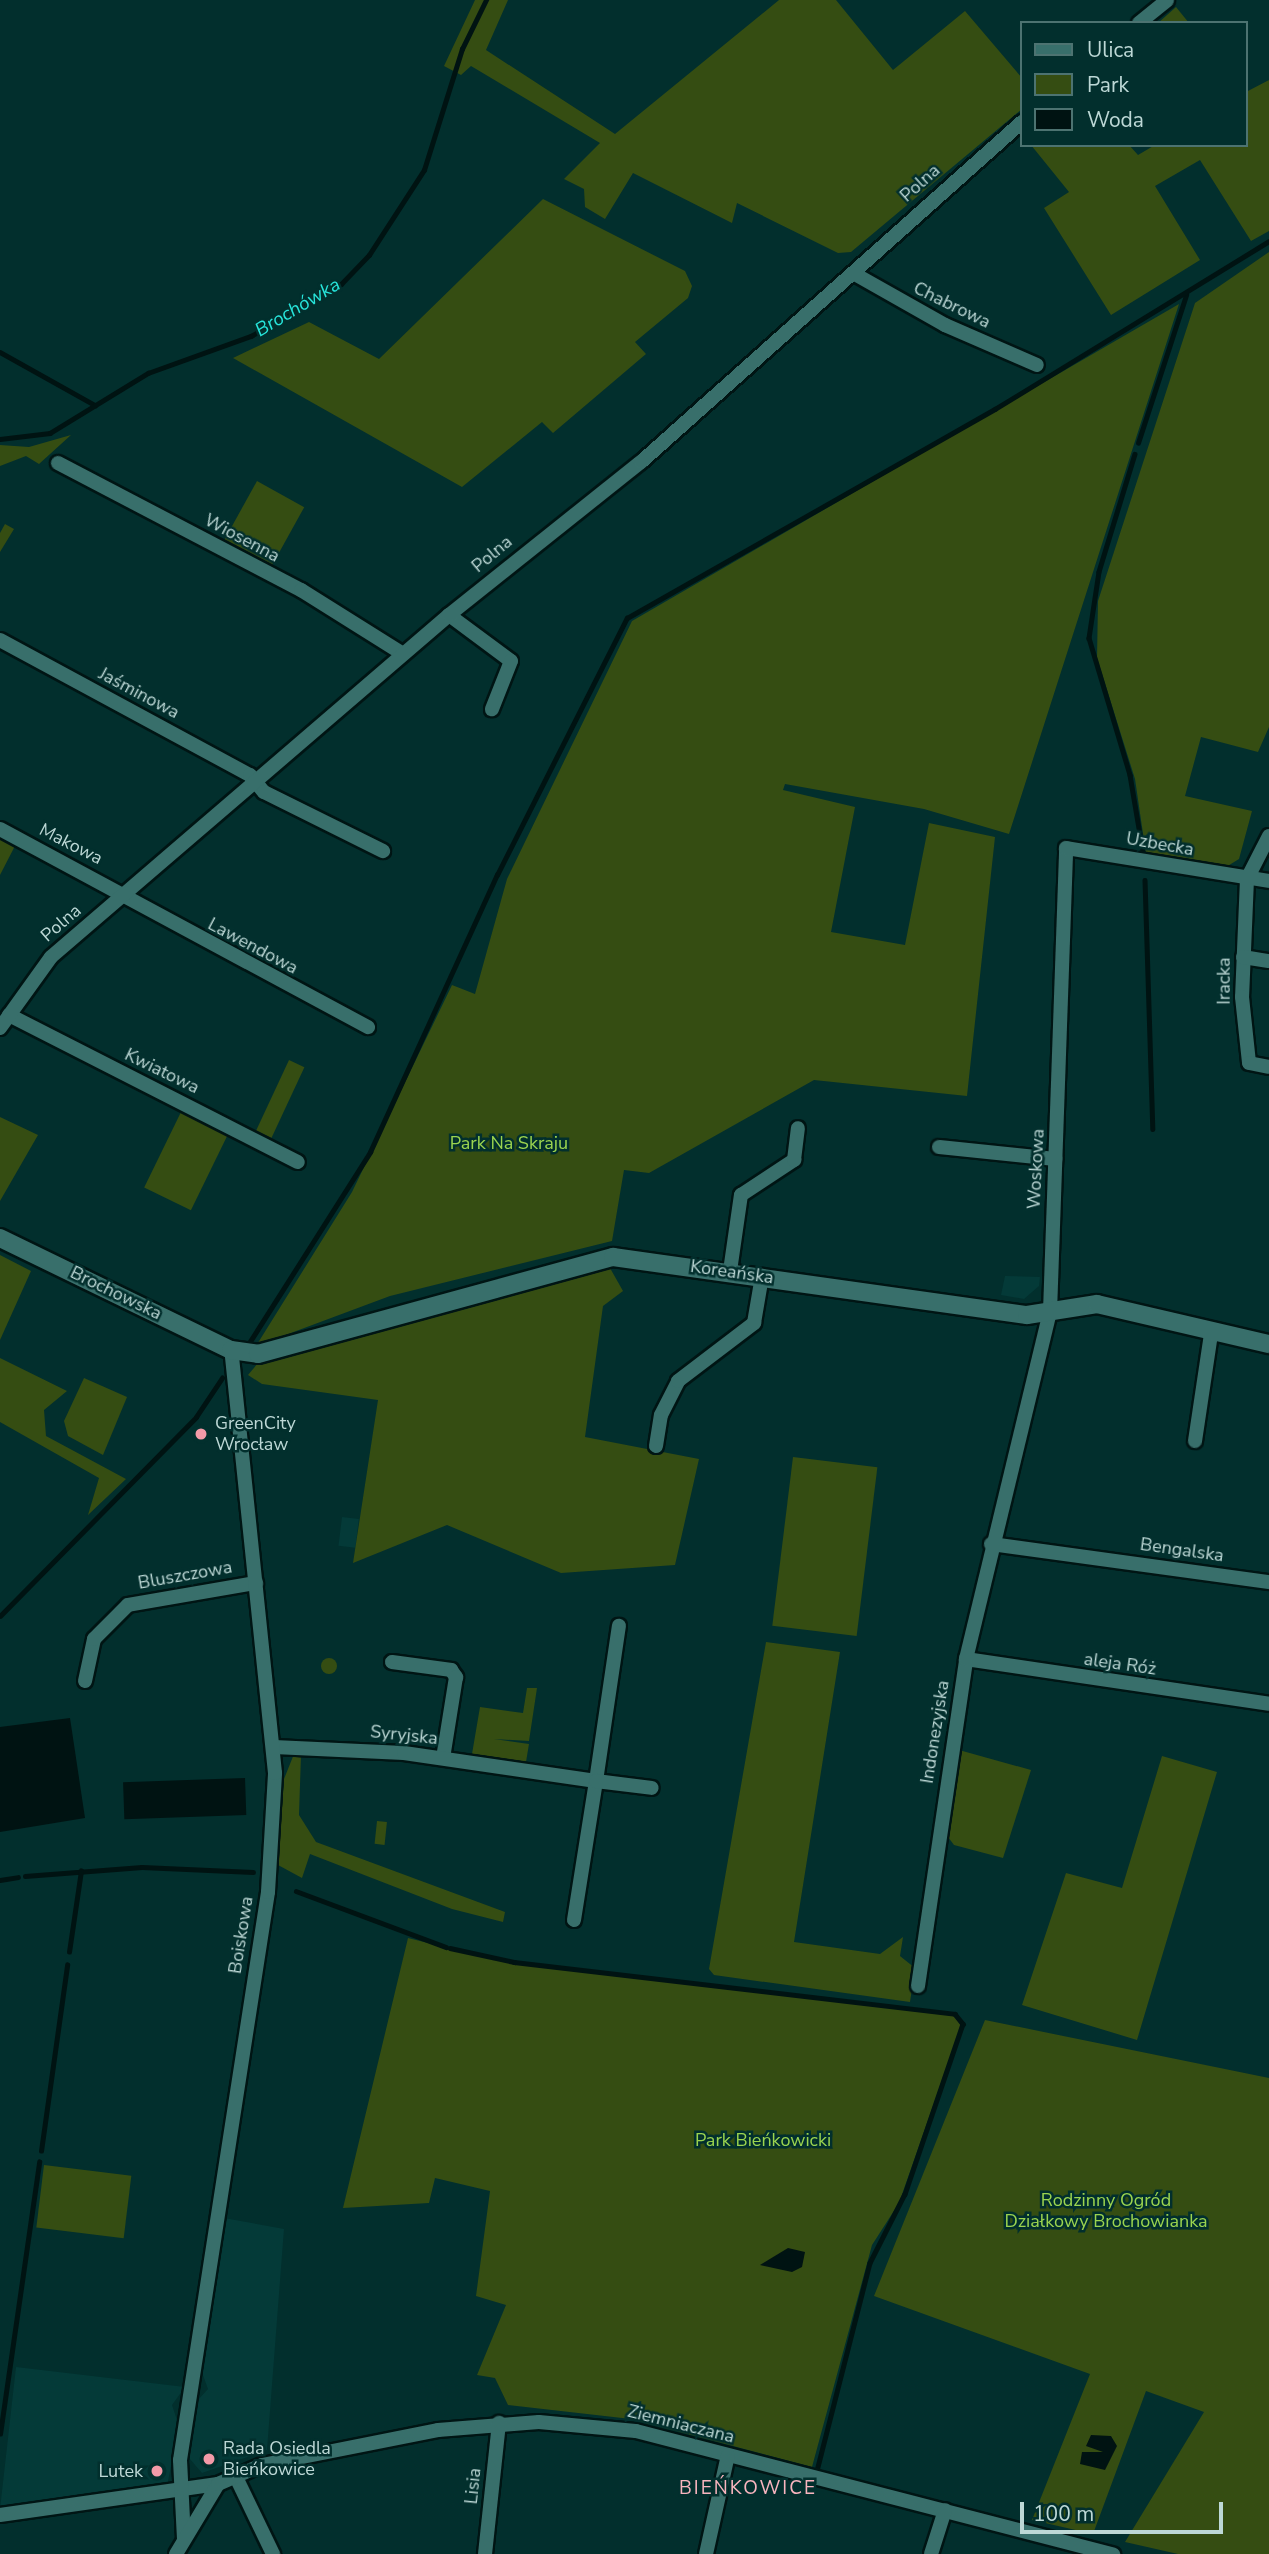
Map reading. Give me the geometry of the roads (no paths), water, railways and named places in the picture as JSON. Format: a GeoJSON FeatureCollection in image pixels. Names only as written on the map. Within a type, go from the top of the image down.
{"type":"FeatureCollection","features":[{"type":"Feature","properties":{"kind":"street"},"geometry":{"type":"LineString","coordinates":[[1141,21],[1167,0]]}},
{"type":"Feature","properties":{"kind":"street","name":"Polna"},"geometry":{"type":"LineString","coordinates":[[0,1028],[51,957],[449,615],[641,462],[1020,124]]}},
{"type":"Feature","properties":{"kind":"street","name":"Chabrowa"},"geometry":{"type":"LineString","coordinates":[[853,273],[945,325],[1037,365]]}},
{"type":"Feature","properties":{"kind":"street","name":"Wiosenna"},"geometry":{"type":"LineString","coordinates":[[58,463],[301,590],[403,654]]}},
{"type":"Feature","properties":{"kind":"street"},"geometry":{"type":"LineString","coordinates":[[449,615],[511,661],[492,709]]}},
{"type":"Feature","properties":{"kind":"street","name":"Jaśminowa"},"geometry":{"type":"LineString","coordinates":[[0,640],[383,851]]}},
{"type":"Feature","properties":{"kind":"street","name":"Makowa"},"geometry":{"type":"LineString","coordinates":[[0,829],[122,895]]}},
{"type":"Feature","properties":{"kind":"street"},"geometry":{"type":"LineString","coordinates":[[1247,878],[1269,836]]}},
{"type":"Feature","properties":{"kind":"street","name":"Uzbecka"},"geometry":{"type":"LineString","coordinates":[[1066,848],[1269,881]]}},
{"type":"Feature","properties":{"kind":"street","name":"Woskowa"},"geometry":{"type":"LineString","coordinates":[[1004,1487],[1050,1312],[1066,848]]}},
{"type":"Feature","properties":{"kind":"street","name":"Iracka"},"geometry":{"type":"LineString","coordinates":[[1247,878],[1243,957],[1249,1063],[1269,1067]]}},
{"type":"Feature","properties":{"kind":"street","name":"Lawendowa"},"geometry":{"type":"LineString","coordinates":[[122,895],[368,1027]]}},
{"type":"Feature","properties":{"kind":"street"},"geometry":{"type":"LineString","coordinates":[[1243,957],[1269,961]]}},
{"type":"Feature","properties":{"kind":"street","name":"Kwiatowa"},"geometry":{"type":"LineString","coordinates":[[9,1015],[298,1161]]}},
{"type":"Feature","properties":{"kind":"street"},"geometry":{"type":"LineString","coordinates":[[730,1270],[741,1195],[794,1160],[799,1128]]}},
{"type":"Feature","properties":{"kind":"street"},"geometry":{"type":"LineString","coordinates":[[940,1147],[1055,1159]]}},
{"type":"Feature","properties":{"kind":"street","name":"Brochowska"},"geometry":{"type":"LineString","coordinates":[[0,1238],[231,1350],[258,1354]]}},
{"type":"Feature","properties":{"kind":"street","name":"Koreańska"},"geometry":{"type":"LineString","coordinates":[[258,1354],[613,1257],[730,1270],[1016,1314],[1050,1312],[1097,1304],[1211,1334],[1269,1344]]}},
{"type":"Feature","properties":{"kind":"street"},"geometry":{"type":"LineString","coordinates":[[656,1446],[678,1381],[754,1323],[762,1276]]}},
{"type":"Feature","properties":{"kind":"street"},"geometry":{"type":"LineString","coordinates":[[1195,1441],[1211,1334]]}},
{"type":"Feature","properties":{"kind":"street","name":"Boiskowa"},"geometry":{"type":"LineString","coordinates":[[184,2539],[180,2489],[268,1892],[274,1747],[231,1350]]}},
{"type":"Feature","properties":{"kind":"street","name":"Indonezyjska"},"geometry":{"type":"LineString","coordinates":[[918,1986],[966,1659],[1004,1487]]}},
{"type":"Feature","properties":{"kind":"street","name":"Bengalska"},"geometry":{"type":"LineString","coordinates":[[991,1544],[1269,1582]]}},
{"type":"Feature","properties":{"kind":"street","name":"Bluszczowa"},"geometry":{"type":"LineString","coordinates":[[85,1681],[94,1639],[128,1605],[255,1576]]}},
{"type":"Feature","properties":{"kind":"street"},"geometry":{"type":"LineString","coordinates":[[574,1920],[619,1626]]}},
{"type":"Feature","properties":{"kind":"street","name":"aleja Róż"},"geometry":{"type":"LineString","coordinates":[[966,1659],[1269,1704]]}},
{"type":"Feature","properties":{"kind":"street"},"geometry":{"type":"LineString","coordinates":[[392,1662],[451,1670],[456,1677],[443,1758]]}},
{"type":"Feature","properties":{"kind":"street","name":"Syryjska"},"geometry":{"type":"LineString","coordinates":[[274,1747],[443,1758],[652,1788]]}},
{"type":"Feature","properties":{"kind":"street","name":"Ziemniaczana"},"geometry":{"type":"LineString","coordinates":[[218,2484],[235,2475],[283,2460],[499,2423],[614,2427],[1092,2551],[1113,2554]]}},
{"type":"Feature","properties":{"kind":"street","name":"Lisia"},"geometry":{"type":"LineString","coordinates":[[485,2554],[499,2423]]}},
{"type":"Feature","properties":{"kind":"street"},"geometry":{"type":"LineString","coordinates":[[706,2554],[728,2455]]}},
{"type":"Feature","properties":{"kind":"street"},"geometry":{"type":"LineString","coordinates":[[235,2475],[273,2554]]}},
{"type":"Feature","properties":{"kind":"street"},"geometry":{"type":"LineString","coordinates":[[0,2515],[218,2484]]}},
{"type":"Feature","properties":{"kind":"street"},"geometry":{"type":"LineString","coordinates":[[176,2554],[218,2484]]}},
{"type":"Feature","properties":{"kind":"street"},"geometry":{"type":"LineString","coordinates":[[931,2554],[945,2511]]}},
{"type":"Feature","properties":{"kind":"water"},"geometry":{"type":"Polygon","coordinates":[[[70,1718],[85,1818],[0,1832],[0,1727],[70,1718]]]}},
{"type":"Feature","properties":{"kind":"water"},"geometry":{"type":"Polygon","coordinates":[[[245,1778],[246,1815],[124,1819],[123,1782],[245,1778]]]}},
{"type":"Feature","properties":{"kind":"water"},"geometry":{"type":"Polygon","coordinates":[[[788,2248],[805,2252],[802,2267],[792,2272],[760,2265],[788,2248]]]}},
{"type":"Feature","properties":{"kind":"water"},"geometry":{"type":"Polygon","coordinates":[[[1091,2435],[1111,2436],[1117,2446],[1105,2470],[1080,2464],[1082,2452],[1103,2452],[1086,2446],[1091,2435]]]}},
{"type":"Feature","properties":{"kind":"waterway","name":"Brochówka"},"geometry":{"type":"LineString","coordinates":[[0,439],[50,433],[148,373],[251,336],[341,284],[369,255],[424,170],[462,49],[486,0]]}},
{"type":"Feature","properties":{"kind":"waterway"},"geometry":{"type":"LineString","coordinates":[[249,1343],[370,1152],[497,875],[627,618],[995,409],[1269,241]]}},
{"type":"Feature","properties":{"kind":"waterway"},"geometry":{"type":"LineString","coordinates":[[1138,443],[1186,295]]}},
{"type":"Feature","properties":{"kind":"waterway"},"geometry":{"type":"LineString","coordinates":[[0,352],[95,405]]}},
{"type":"Feature","properties":{"kind":"waterway"},"geometry":{"type":"LineString","coordinates":[[1135,454],[1099,572],[1089,638],[1130,775],[1143,852]]}},
{"type":"Feature","properties":{"kind":"waterway"},"geometry":{"type":"LineString","coordinates":[[1145,880],[1153,1129]]}},
{"type":"Feature","properties":{"kind":"waterway"},"geometry":{"type":"LineString","coordinates":[[0,1616],[196,1417],[222,1378]]}},
{"type":"Feature","properties":{"kind":"waterway"},"geometry":{"type":"LineString","coordinates":[[25,1876],[142,1867],[253,1872]]}},
{"type":"Feature","properties":{"kind":"waterway"},"geometry":{"type":"LineString","coordinates":[[69,1952],[81,1871]]}},
{"type":"Feature","properties":{"kind":"waterway"},"geometry":{"type":"LineString","coordinates":[[0,1880],[18,1877]]}},
{"type":"Feature","properties":{"kind":"waterway"},"geometry":{"type":"LineString","coordinates":[[296,1891],[446,1947]]}},
{"type":"Feature","properties":{"kind":"waterway"},"geometry":{"type":"LineString","coordinates":[[450,1948],[514,1962],[955,2014],[963,2024],[905,2194],[870,2263],[818,2467]]}},
{"type":"Feature","properties":{"kind":"waterway"},"geometry":{"type":"LineString","coordinates":[[41,2151],[67,1965]]}},
{"type":"Feature","properties":{"kind":"waterway"},"geometry":{"type":"LineString","coordinates":[[0,2434],[39,2162]]}},
{"type":"Feature","properties":{"kind":"place","name":"GreenCity Wrocław"},"geometry":{"type":"Point","coordinates":[201,1434]}},
{"type":"Feature","properties":{"kind":"place","name":"Rada Osiedla Bieńkowice"},"geometry":{"type":"Point","coordinates":[209,2459]}},
{"type":"Feature","properties":{"kind":"place","name":"Lutek"},"geometry":{"type":"Point","coordinates":[157,2471]}},
{"type":"Feature","properties":{"kind":"district","name":"BIEŃKOWICE"},"geometry":{"type":"Point","coordinates":[748,2489]}},
{"type":"Feature","properties":{"kind":"park label","name":"Park Na Skraju"},"geometry":{"type":"Point","coordinates":[509,1143]}},
{"type":"Feature","properties":{"kind":"park label","name":"Park Bieńkowicki"},"geometry":{"type":"Point","coordinates":[763,2140]}},
{"type":"Feature","properties":{"kind":"park label","name":"Rodzinny Ogród Działkowy Brochowianka"},"geometry":{"type":"Point","coordinates":[1106,2211]}}]}
